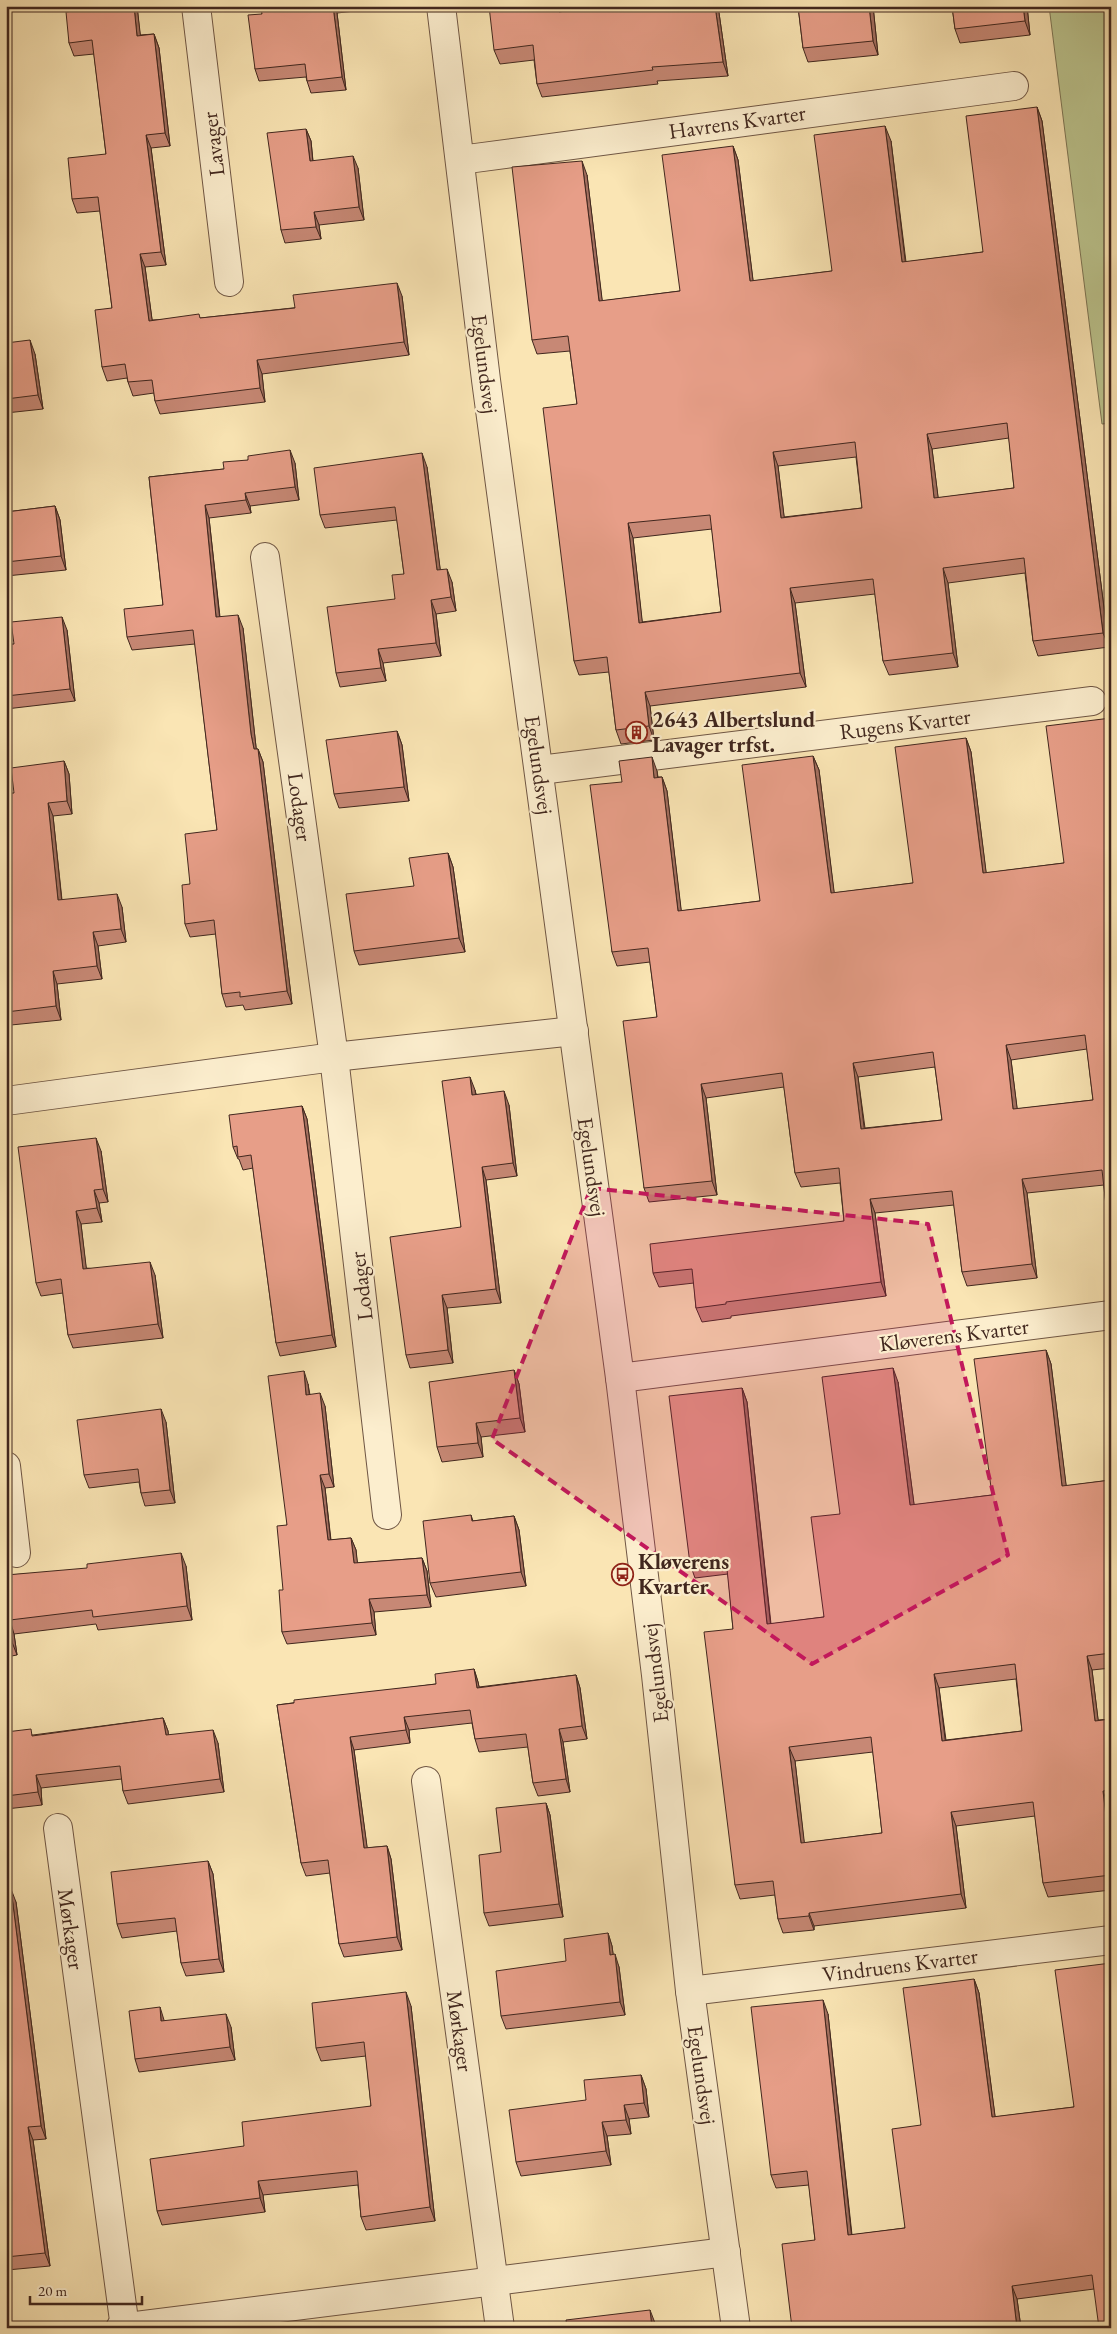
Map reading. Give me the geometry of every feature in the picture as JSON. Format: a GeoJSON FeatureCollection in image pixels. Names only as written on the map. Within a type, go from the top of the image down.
{"type":"FeatureCollection","features":[{"type":"Feature","properties":{"kind":"street","name":"Lavager"},"geometry":{"type":"LineString","coordinates":[[196,6],[229,282]]}},
{"type":"Feature","properties":{"kind":"street","name":"Egelundsvej"},"geometry":{"type":"LineString","coordinates":[[441,6],[486,380],[540,770],[620,1378],[656,1675],[690,1991],[736,2328]]}},
{"type":"Feature","properties":{"kind":"street","name":"Havrens Kvarter"},"geometry":{"type":"LineString","coordinates":[[460,160],[1014,86]]}},
{"type":"Feature","properties":{"kind":"street","name":"Lodager"},"geometry":{"type":"LineString","coordinates":[[265,557],[334,1057],[387,1515]]}},
{"type":"Feature","properties":{"kind":"street","name":"Rugens Kvarter"},"geometry":{"type":"LineString","coordinates":[[540,770],[1092,701]]}},
{"type":"Feature","properties":{"kind":"street"},"geometry":{"type":"LineString","coordinates":[[6,1101],[334,1057],[574,1030]]}},
{"type":"Feature","properties":{"kind":"street","name":"Kløverens Kvarter"},"geometry":{"type":"LineString","coordinates":[[620,1378],[1111,1315]]}},
{"type":"Feature","properties":{"kind":"street"},"geometry":{"type":"LineString","coordinates":[[6,1466],[16,1553]]}},
{"type":"Feature","properties":{"kind":"street","name":"Mørkager"},"geometry":{"type":"LineString","coordinates":[[426,1781],[500,2328]]}},
{"type":"Feature","properties":{"kind":"street","name":"Mørkager"},"geometry":{"type":"LineString","coordinates":[[58,1828],[123,2328],[726,2252]]}},
{"type":"Feature","properties":{"kind":"street","name":"Vindruens Kvarter"},"geometry":{"type":"LineString","coordinates":[[690,1991],[1111,1940]]}},
{"type":"Feature","properties":{"kind":"highlighted area"},"geometry":{"type":"Polygon","coordinates":[[[591,1188],[928,1224],[1008,1555],[812,1664],[492,1439],[591,1188]]]}},
{"type":"Feature","properties":{"kind":"green space"},"geometry":{"type":"Polygon","coordinates":[[[1049,6],[1111,6],[1111,423],[1102,424],[1049,6]]]}},
{"type":"Feature","properties":{"kind":"building"},"geometry":{"type":"Polygon","coordinates":[[[72,6],[134,6],[137,36],[154,34],[165,133],[146,135],[161,252],[140,254],[149,321],[199,314],[200,318],[295,308],[293,295],[397,283],[404,342],[257,360],[260,388],[155,401],[152,380],[128,382],[125,364],[102,367],[95,310],[112,308],[98,197],[72,199],[68,158],[106,154],[92,40],[69,43],[66,12],[73,11],[72,6]]]}},
{"type":"Feature","properties":{"kind":"building"},"geometry":{"type":"Polygon","coordinates":[[[261,6],[333,6],[342,77],[307,81],[305,64],[255,69],[248,15],[262,14],[261,6]]]}},
{"type":"Feature","properties":{"kind":"building"},"geometry":{"type":"Polygon","coordinates":[[[489,6],[559,6],[559,12],[600,6],[715,6],[723,62],[652,67],[653,70],[537,84],[533,45],[494,50],[489,6]]]}},
{"type":"Feature","properties":{"kind":"building"},"geometry":{"type":"Polygon","coordinates":[[[798,6],[869,6],[873,41],[803,48],[798,6]]]}},
{"type":"Feature","properties":{"kind":"building"},"geometry":{"type":"Polygon","coordinates":[[[952,6],[1023,6],[1025,21],[955,29],[952,6]]]}},
{"type":"Feature","properties":{"kind":"building"},"geometry":{"type":"Polygon","coordinates":[[[1037,107],[1103,633],[1033,641],[1024,558],[943,568],[953,653],[883,661],[873,579],[790,588],[800,673],[645,692],[649,726],[616,730],[607,657],[574,661],[543,408],[577,404],[568,336],[532,340],[512,167],[582,161],[599,301],[680,291],[662,155],[733,146],[750,281],[832,271],[814,135],[885,126],[902,262],[983,252],[966,116],[1037,107]],[[1007,423],[927,434],[934,498],[1014,488],[1007,423]],[[855,442],[773,452],[781,518],[862,508],[855,442]],[[710,515],[628,523],[639,623],[721,612],[710,515]]]}},
{"type":"Feature","properties":{"kind":"building"},"geometry":{"type":"Polygon","coordinates":[[[306,129],[310,161],[353,156],[359,207],[314,212],[316,227],[281,230],[267,133],[306,129]]]}},
{"type":"Feature","properties":{"kind":"building"},"geometry":{"type":"Polygon","coordinates":[[[30,340],[38,395],[6,399],[6,343],[30,340]]]}},
{"type":"Feature","properties":{"kind":"building"},"geometry":{"type":"Polygon","coordinates":[[[290,450],[295,487],[245,493],[246,500],[205,505],[216,617],[238,615],[251,734],[254,749],[258,749],[287,991],[240,997],[240,992],[222,994],[214,920],[185,924],[182,885],[190,884],[185,834],[217,830],[193,630],[127,637],[124,609],[163,605],[149,477],[224,469],[223,462],[248,460],[248,456],[290,450]]]}},
{"type":"Feature","properties":{"kind":"building"},"geometry":{"type":"Polygon","coordinates":[[[422,453],[437,570],[447,569],[451,597],[431,600],[436,643],[378,649],[381,668],[336,673],[327,607],[395,599],[392,575],[404,574],[395,507],[320,515],[314,468],[422,453]]]}},
{"type":"Feature","properties":{"kind":"building"},"geometry":{"type":"Polygon","coordinates":[[[55,506],[61,556],[6,562],[6,512],[55,506]]]}},
{"type":"Feature","properties":{"kind":"building"},"geometry":{"type":"Polygon","coordinates":[[[62,617],[70,689],[6,696],[6,645],[14,644],[11,622],[62,617]]]}},
{"type":"Feature","properties":{"kind":"building"},"geometry":{"type":"Polygon","coordinates":[[[1111,718],[1111,1215],[1107,1215],[1102,1170],[1022,1179],[1032,1264],[962,1272],[952,1191],[870,1199],[881,1282],[726,1302],[726,1304],[696,1308],[692,1269],[653,1273],[650,1244],[844,1221],[839,1168],[795,1173],[782,1073],[701,1084],[712,1181],[644,1188],[623,1021],[657,1017],[648,948],[612,952],[590,785],[622,782],[619,761],[652,757],[654,778],[662,777],[678,911],[760,901],[742,765],[813,756],[831,893],[913,883],[895,747],[966,738],[983,873],[1064,863],[1046,726],[1111,718]],[[1085,1035],[1006,1045],[1013,1109],[1093,1100],[1085,1035]],[[933,1052],[853,1063],[861,1129],[942,1120],[933,1052]]]}},
{"type":"Feature","properties":{"kind":"building"},"geometry":{"type":"Polygon","coordinates":[[[397,731],[404,787],[334,794],[326,740],[397,731]]]}},
{"type":"Feature","properties":{"kind":"building"},"geometry":{"type":"Polygon","coordinates":[[[64,761],[67,801],[48,803],[58,900],[117,894],[121,929],[93,932],[97,966],[53,971],[56,1006],[6,1012],[6,794],[14,793],[11,768],[64,761]]]}},
{"type":"Feature","properties":{"kind":"building"},"geometry":{"type":"Polygon","coordinates":[[[448,853],[459,938],[354,951],[346,894],[414,886],[409,858],[448,853]]]}},
{"type":"Feature","properties":{"kind":"building"},"geometry":{"type":"Polygon","coordinates":[[[470,1077],[472,1095],[504,1091],[513,1163],[482,1167],[496,1289],[442,1295],[448,1350],[406,1355],[390,1237],[461,1227],[442,1081],[470,1077]]]}},
{"type":"Feature","properties":{"kind":"building"},"geometry":{"type":"Polygon","coordinates":[[[302,1106],[332,1335],[276,1343],[251,1155],[238,1157],[237,1146],[233,1147],[229,1115],[302,1106]]]}},
{"type":"Feature","properties":{"kind":"building"},"geometry":{"type":"Polygon","coordinates":[[[96,1138],[103,1189],[94,1190],[97,1208],[76,1211],[83,1269],[150,1262],[158,1324],[68,1335],[61,1279],[36,1283],[18,1147],[96,1138]]]}},
{"type":"Feature","properties":{"kind":"building"},"geometry":{"type":"Polygon","coordinates":[[[1046,1350],[1062,1486],[1111,1480],[1111,1653],[1087,1656],[1095,1721],[1111,1719],[1111,1790],[1103,1791],[1111,1859],[1111,1875],[1043,1883],[1033,1802],[951,1812],[961,1894],[809,1913],[809,1916],[778,1919],[773,1881],[735,1885],[704,1632],[733,1629],[726,1559],[690,1564],[669,1396],[742,1388],[767,1624],[824,1617],[811,1517],[840,1514],[822,1377],[893,1368],[910,1505],[992,1495],[974,1359],[1046,1350]],[[1015,1664],[934,1674],[942,1741],[1022,1731],[1015,1664]],[[871,1737],[789,1747],[801,1843],[882,1833],[871,1737]]]}},
{"type":"Feature","properties":{"kind":"building"},"geometry":{"type":"Polygon","coordinates":[[[514,1370],[520,1418],[476,1423],[478,1443],[437,1447],[429,1382],[514,1370]]]}},
{"type":"Feature","properties":{"kind":"building"},"geometry":{"type":"Polygon","coordinates":[[[304,1371],[306,1395],[320,1393],[329,1474],[320,1475],[328,1540],[351,1538],[354,1563],[422,1558],[427,1595],[369,1599],[372,1623],[282,1632],[279,1590],[283,1590],[277,1526],[287,1525],[268,1376],[304,1371]]]}},
{"type":"Feature","properties":{"kind":"building"},"geometry":{"type":"Polygon","coordinates":[[[161,1409],[170,1490],[141,1493],[138,1469],[84,1475],[77,1420],[161,1409]]]}},
{"type":"Feature","properties":{"kind":"building"},"geometry":{"type":"Polygon","coordinates":[[[471,1515],[472,1521],[514,1516],[521,1572],[430,1583],[423,1521],[471,1515]]]}},
{"type":"Feature","properties":{"kind":"building"},"geometry":{"type":"Polygon","coordinates":[[[181,1553],[187,1606],[93,1617],[92,1610],[10,1620],[12,1642],[6,1643],[6,1575],[87,1568],[87,1564],[181,1553]]]}},
{"type":"Feature","properties":{"kind":"building"},"geometry":{"type":"Polygon","coordinates":[[[474,1669],[477,1688],[576,1675],[582,1726],[559,1729],[566,1779],[533,1783],[526,1734],[475,1739],[470,1710],[404,1717],[406,1730],[350,1737],[364,1848],[387,1846],[397,1937],[339,1944],[328,1860],[301,1863],[277,1705],[294,1703],[294,1700],[436,1684],[435,1674],[474,1669]]]}},
{"type":"Feature","properties":{"kind":"building"},"geometry":{"type":"Polygon","coordinates":[[[163,1718],[166,1735],[213,1730],[220,1779],[123,1791],[120,1766],[36,1775],[38,1792],[6,1796],[6,1732],[31,1729],[32,1736],[163,1718]]]}},
{"type":"Feature","properties":{"kind":"building"},"geometry":{"type":"Polygon","coordinates":[[[546,1803],[559,1904],[484,1913],[479,1855],[501,1852],[496,1808],[546,1803]]]}},
{"type":"Feature","properties":{"kind":"building"},"geometry":{"type":"Polygon","coordinates":[[[208,1861],[219,1959],[181,1963],[175,1918],[117,1924],[111,1872],[208,1861]]]}},
{"type":"Feature","properties":{"kind":"building"},"geometry":{"type":"Polygon","coordinates":[[[11,1889],[41,2126],[28,2127],[45,2253],[6,2257],[6,1890],[11,1889]]]}},
{"type":"Feature","properties":{"kind":"building"},"geometry":{"type":"Polygon","coordinates":[[[608,1933],[610,1955],[615,1954],[620,2002],[501,2016],[496,1971],[566,1961],[564,1939],[608,1933]]]}},
{"type":"Feature","properties":{"kind":"building"},"geometry":{"type":"Polygon","coordinates":[[[1111,1963],[1111,2328],[1099,2328],[1092,2275],[1012,2286],[1017,2328],[792,2328],[782,2244],[815,2240],[807,2171],[771,2175],[751,2007],[823,2000],[848,2235],[905,2228],[892,2129],[921,2125],[903,1988],[974,1979],[992,2117],[1074,2107],[1055,1970],[1111,1963]]]}},
{"type":"Feature","properties":{"kind":"building"},"geometry":{"type":"Polygon","coordinates":[[[406,1992],[430,2207],[361,2217],[357,2171],[258,2181],[260,2198],[157,2211],[150,2159],[244,2146],[242,2122],[371,2106],[364,2042],[316,2048],[312,2003],[406,1992]]]}},
{"type":"Feature","properties":{"kind":"building"},"geometry":{"type":"Polygon","coordinates":[[[160,2007],[161,2021],[226,2014],[230,2047],[135,2059],[129,2011],[160,2007]]]}},
{"type":"Feature","properties":{"kind":"building"},"geometry":{"type":"Polygon","coordinates":[[[641,2075],[644,2103],[624,2105],[626,2120],[602,2122],[606,2151],[516,2162],[509,2110],[586,2100],[584,2080],[641,2075]]]}},
{"type":"Feature","properties":{"kind":"building"},"geometry":{"type":"Polygon","coordinates":[[[650,2310],[652,2328],[567,2328],[566,2320],[650,2310]]]}},
{"type":"Feature","properties":{"kind":"place","name":"2643 Albertslund Lavager trfst."},"geometry":{"type":"Point","coordinates":[636,732]}},
{"type":"Feature","properties":{"kind":"place","name":"Kløverens Kvarter"},"geometry":{"type":"Point","coordinates":[622,1574]}}]}
